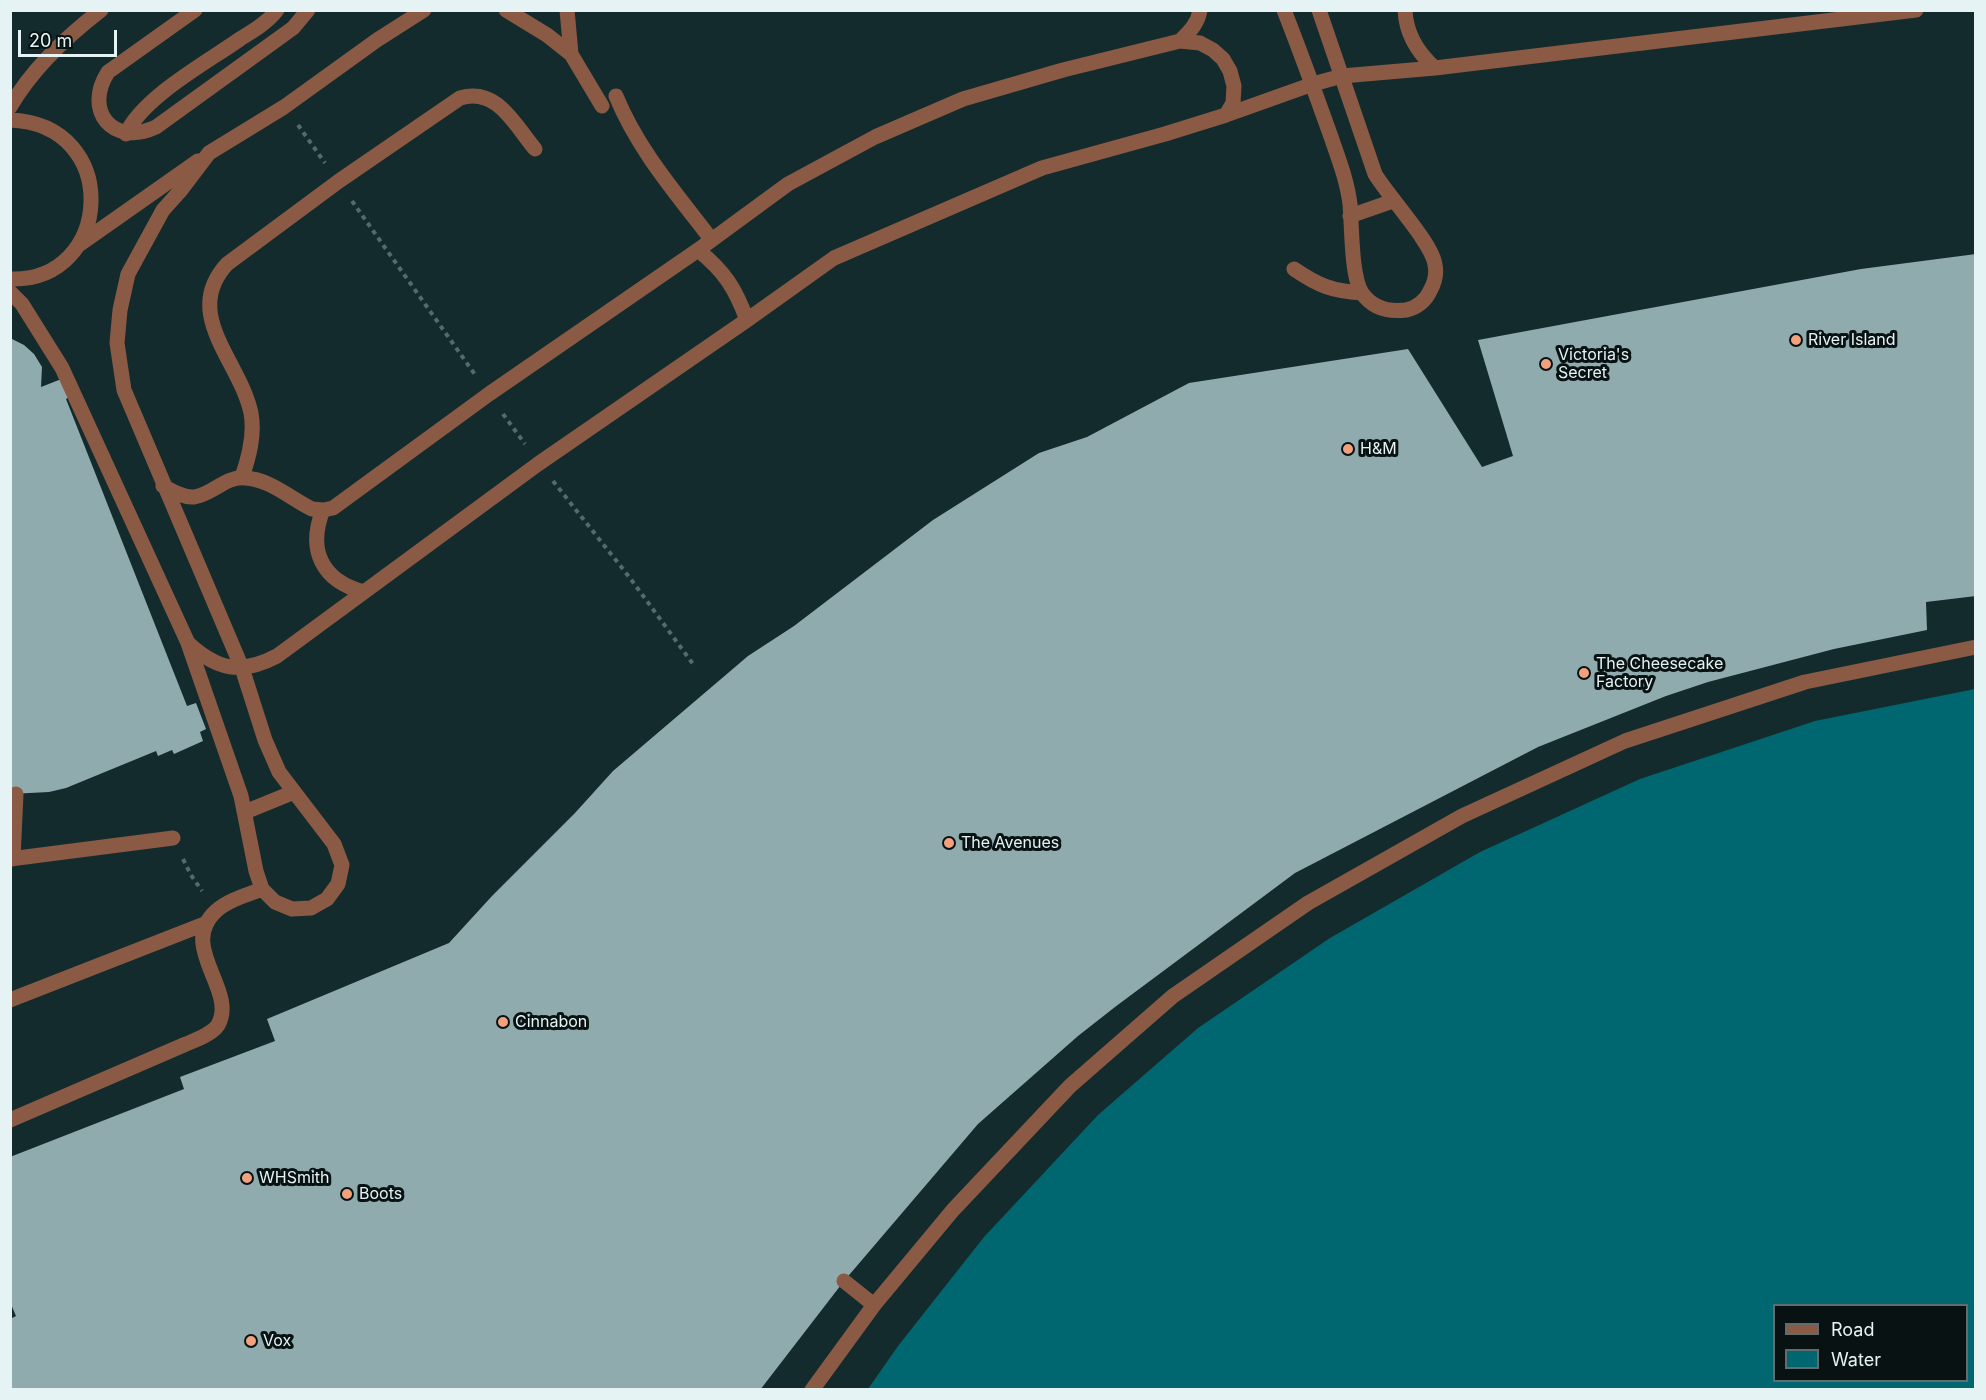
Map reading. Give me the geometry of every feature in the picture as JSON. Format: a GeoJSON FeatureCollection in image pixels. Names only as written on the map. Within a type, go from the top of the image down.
{"type":"FeatureCollection","features":[{"type":"Feature","properties":{"kind":"street"},"geometry":{"type":"LineString","coordinates":[[10,107],[41,64],[86,21],[101,10]]}},
{"type":"Feature","properties":{"kind":"street"},"geometry":{"type":"LineString","coordinates":[[195,10],[108,72],[100,85],[98,100],[102,115],[112,127],[126,134],[141,134],[156,127],[293,28],[308,10]]}},
{"type":"Feature","properties":{"kind":"street"},"geometry":{"type":"LineString","coordinates":[[126,134],[137,115],[153,100],[264,23],[277,10]]}},
{"type":"Feature","properties":{"kind":"street"},"geometry":{"type":"LineString","coordinates":[[10,279],[43,274],[63,262],[78,246],[209,153],[284,106],[377,40],[424,10]]}},
{"type":"Feature","properties":{"kind":"street"},"geometry":{"type":"LineString","coordinates":[[506,10],[547,35],[571,54],[602,106]]}},
{"type":"Feature","properties":{"kind":"street"},"geometry":{"type":"LineString","coordinates":[[567,10],[571,54]]}},
{"type":"Feature","properties":{"kind":"street"},"geometry":{"type":"LineString","coordinates":[[1180,41],[1191,30],[1199,17],[1200,10]]}},
{"type":"Feature","properties":{"kind":"street"},"geometry":{"type":"LineString","coordinates":[[1284,10],[1313,84],[1343,173],[1356,276],[1362,293],[1375,306],[1393,311],[1411,309],[1426,298],[1435,282],[1436,263],[1427,246],[1383,189],[1369,160],[1319,10]]}},
{"type":"Feature","properties":{"kind":"street"},"geometry":{"type":"LineString","coordinates":[[1405,10],[1415,46],[1435,69]]}},
{"type":"Feature","properties":{"kind":"street"},"geometry":{"type":"LineString","coordinates":[[188,643],[203,657],[221,666],[242,668],[260,665],[277,656],[538,464],[834,258],[1042,168],[1226,116],[1313,84],[1342,76],[1435,69],[1916,10]]}},
{"type":"Feature","properties":{"kind":"street"},"geometry":{"type":"LineString","coordinates":[[163,486],[178,494],[193,497],[228,480],[242,477],[257,479],[312,509],[323,510],[342,502],[489,394],[788,184],[875,137],[963,99],[1062,70],[1180,41],[1200,43],[1223,59],[1230,71],[1234,86],[1233,103],[1226,116]]}},
{"type":"Feature","properties":{"kind":"street"},"geometry":{"type":"LineString","coordinates":[[242,477],[252,441],[251,413],[211,320],[209,297],[218,274],[227,264],[339,182],[452,102],[469,95],[489,98],[497,103],[535,148]]}},
{"type":"Feature","properties":{"kind":"street"},"geometry":{"type":"LineString","coordinates":[[616,96],[635,137],[711,239]]}},
{"type":"Feature","properties":{"kind":"street"},"geometry":{"type":"LineString","coordinates":[[10,120],[26,120],[48,128],[67,140],[81,158],[90,180],[92,203],[89,225],[78,246]]}},
{"type":"Feature","properties":{"kind":"street"},"geometry":{"type":"LineString","coordinates":[[10,292],[22,304],[62,368],[188,643],[230,760],[245,812],[256,871],[262,889],[275,902],[292,909],[311,908],[327,899],[338,884],[342,865],[334,844],[279,772],[242,668],[124,390],[117,343],[120,310],[128,274],[164,210],[209,153]]}},
{"type":"Feature","properties":{"kind":"street"},"geometry":{"type":"LineString","coordinates":[[1350,216],[1393,201]]}},
{"type":"Feature","properties":{"kind":"street"},"geometry":{"type":"LineString","coordinates":[[698,249],[729,281],[747,320]]}},
{"type":"Feature","properties":{"kind":"street"},"geometry":{"type":"LineString","coordinates":[[1294,269],[1316,285],[1337,291],[1362,293]]}},
{"type":"Feature","properties":{"kind":"street"},"geometry":{"type":"LineString","coordinates":[[323,510],[317,524],[318,555],[325,569],[342,584],[364,592]]}},
{"type":"Feature","properties":{"kind":"street"},"geometry":{"type":"LineString","coordinates":[[813,1389],[874,1305],[953,1210],[1070,1086],[1173,996],[1308,903],[1462,816],[1625,741],[1805,682],[1976,647]]}},
{"type":"Feature","properties":{"kind":"street"},"geometry":{"type":"LineString","coordinates":[[245,812],[294,792]]}},
{"type":"Feature","properties":{"kind":"street"},"geometry":{"type":"LineString","coordinates":[[16,794],[12,859],[173,838]]}},
{"type":"Feature","properties":{"kind":"street"},"geometry":{"type":"LineString","coordinates":[[10,1120],[186,1044],[217,1025],[222,1008],[202,940],[207,923],[217,911],[235,900],[262,889]]}},
{"type":"Feature","properties":{"kind":"street"},"geometry":{"type":"LineString","coordinates":[[10,1000],[207,923]]}},
{"type":"Feature","properties":{"kind":"street"},"geometry":{"type":"LineString","coordinates":[[843,1281],[874,1305]]}},
{"type":"Feature","properties":{"kind":"path"},"geometry":{"type":"LineString","coordinates":[[284,106],[538,464],[630,578],[693,664]]}},
{"type":"Feature","properties":{"kind":"path"},"geometry":{"type":"LineString","coordinates":[[173,838],[191,875],[217,911]]}},
{"type":"Feature","properties":{"kind":"water"},"geometry":{"type":"Polygon","coordinates":[[[1975,689],[1975,1389],[868,1389],[898,1346],[984,1237],[1098,1115],[1198,1028],[1330,938],[1480,852],[1640,779],[1815,721],[1975,689]]]}},
{"type":"Feature","properties":{"kind":"building","name":"The Avenues"},"geometry":{"type":"Polygon","coordinates":[[[1976,254],[1976,596],[1926,602],[1927,630],[1834,649],[1708,682],[1666,696],[1538,747],[1295,873],[1078,1036],[978,1124],[844,1281],[760,1390],[10,1390],[10,1319],[16,1316],[10,1302],[10,1157],[184,1089],[180,1077],[275,1041],[267,1019],[449,943],[613,771],[748,656],[794,626],[933,520],[1039,453],[1087,437],[1189,383],[1408,349],[1482,467],[1513,456],[1478,340],[1861,269],[1976,254]]]}},
{"type":"Feature","properties":{"kind":"building"},"geometry":{"type":"Polygon","coordinates":[[[10,338],[24,345],[34,354],[42,367],[41,387],[64,378],[71,396],[66,399],[187,706],[196,703],[206,729],[200,732],[203,741],[174,754],[172,750],[158,756],[156,751],[66,788],[49,792],[10,794],[10,338]]]}},
{"type":"Feature","properties":{"kind":"place","name":"River Island"},"geometry":{"type":"Point","coordinates":[1796,340]}},
{"type":"Feature","properties":{"kind":"place","name":"Victoria's Secret"},"geometry":{"type":"Point","coordinates":[1546,364]}},
{"type":"Feature","properties":{"kind":"place","name":"H&M"},"geometry":{"type":"Point","coordinates":[1348,449]}},
{"type":"Feature","properties":{"kind":"place","name":"The Cheesecake Factory"},"geometry":{"type":"Point","coordinates":[1584,673]}},
{"type":"Feature","properties":{"kind":"place","name":"The Avenues"},"geometry":{"type":"Point","coordinates":[949,843]}},
{"type":"Feature","properties":{"kind":"place","name":"Cinnabon"},"geometry":{"type":"Point","coordinates":[503,1022]}},
{"type":"Feature","properties":{"kind":"place","name":"WHSmith"},"geometry":{"type":"Point","coordinates":[247,1178]}},
{"type":"Feature","properties":{"kind":"place","name":"Boots"},"geometry":{"type":"Point","coordinates":[347,1194]}},
{"type":"Feature","properties":{"kind":"place","name":"Vox"},"geometry":{"type":"Point","coordinates":[251,1341]}}]}
